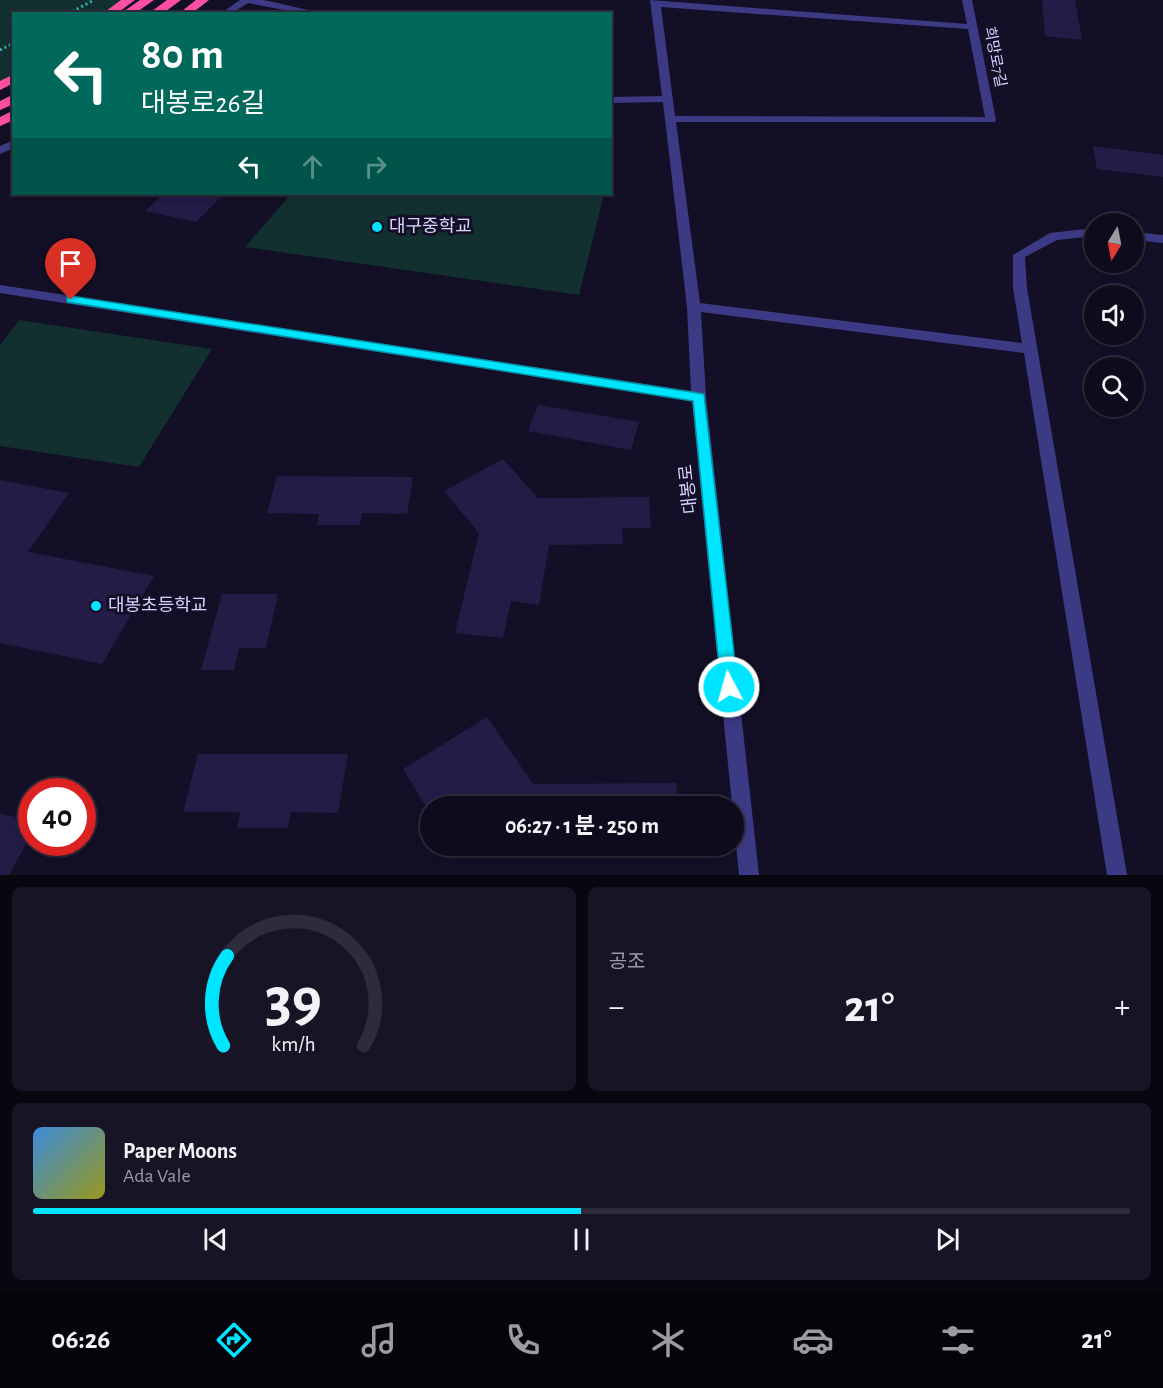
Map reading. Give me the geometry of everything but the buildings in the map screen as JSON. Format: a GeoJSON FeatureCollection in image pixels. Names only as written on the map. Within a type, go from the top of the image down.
{"type":"FeatureCollection","features":[{"type":"Feature","properties":{"kind":"highway"},"geometry":{"type":"LineString","coordinates":[[110,12],[129,0]]}},
{"type":"Feature","properties":{"kind":"highway"},"geometry":{"type":"LineString","coordinates":[[127,12],[148,0]]}},
{"type":"Feature","properties":{"kind":"highway"},"geometry":{"type":"LineString","coordinates":[[156,12],[175,0]]}},
{"type":"Feature","properties":{"kind":"highway"},"geometry":{"type":"LineString","coordinates":[[186,12],[203,0]]}},
{"type":"Feature","properties":{"kind":"street"},"geometry":{"type":"LineString","coordinates":[[227,12],[247,0],[311,12]]}},
{"type":"Feature","properties":{"kind":"street","name":"희망로7길"},"geometry":{"type":"LineString","coordinates":[[670,119],[991,120],[967,0]]}},
{"type":"Feature","properties":{"kind":"street"},"geometry":{"type":"LineString","coordinates":[[655,2],[974,27]]}},
{"type":"Feature","properties":{"kind":"street","name":"대봉로"},"geometry":{"type":"LineString","coordinates":[[655,2],[694,307],[699,398],[749,875]]}},
{"type":"Feature","properties":{"kind":"street"},"geometry":{"type":"LineString","coordinates":[[612,100],[667,99]]}},
{"type":"Feature","properties":{"kind":"street"},"geometry":{"type":"LineString","coordinates":[[1084,233],[1054,236],[1020,255],[1020,288],[1117,875]]}},
{"type":"Feature","properties":{"kind":"street"},"geometry":{"type":"LineString","coordinates":[[1144,237],[1163,239]]}},
{"type":"Feature","properties":{"kind":"street"},"geometry":{"type":"LineString","coordinates":[[0,289],[699,398]]}},
{"type":"Feature","properties":{"kind":"street"},"geometry":{"type":"LineString","coordinates":[[694,307],[1029,349]]}},
{"type":"Feature","properties":{"kind":"path"},"geometry":{"type":"LineString","coordinates":[[72,12],[94,0]]}},
{"type":"Feature","properties":{"kind":"green space"},"geometry":{"type":"Polygon","coordinates":[[[0,0],[129,0],[109,12],[12,12],[12,79],[0,86],[0,0]]]}},
{"type":"Feature","properties":{"kind":"green space"},"geometry":{"type":"Polygon","coordinates":[[[290,195],[604,195],[579,295],[245,247],[290,195]]]}},
{"type":"Feature","properties":{"kind":"green space"},"geometry":{"type":"Polygon","coordinates":[[[19,320],[212,349],[139,467],[0,446],[0,345],[19,320]]]}},
{"type":"Feature","properties":{"kind":"place","name":"대구중학교"},"geometry":{"type":"Point","coordinates":[377,227]}},
{"type":"Feature","properties":{"kind":"place","name":"대봉초등학교"},"geometry":{"type":"Point","coordinates":[96,606]}},
{"type":"Feature","properties":{"kind":"route"},"geometry":{"type":"LineString","coordinates":[[71,300],[699,398],[729,687]]}}]}
